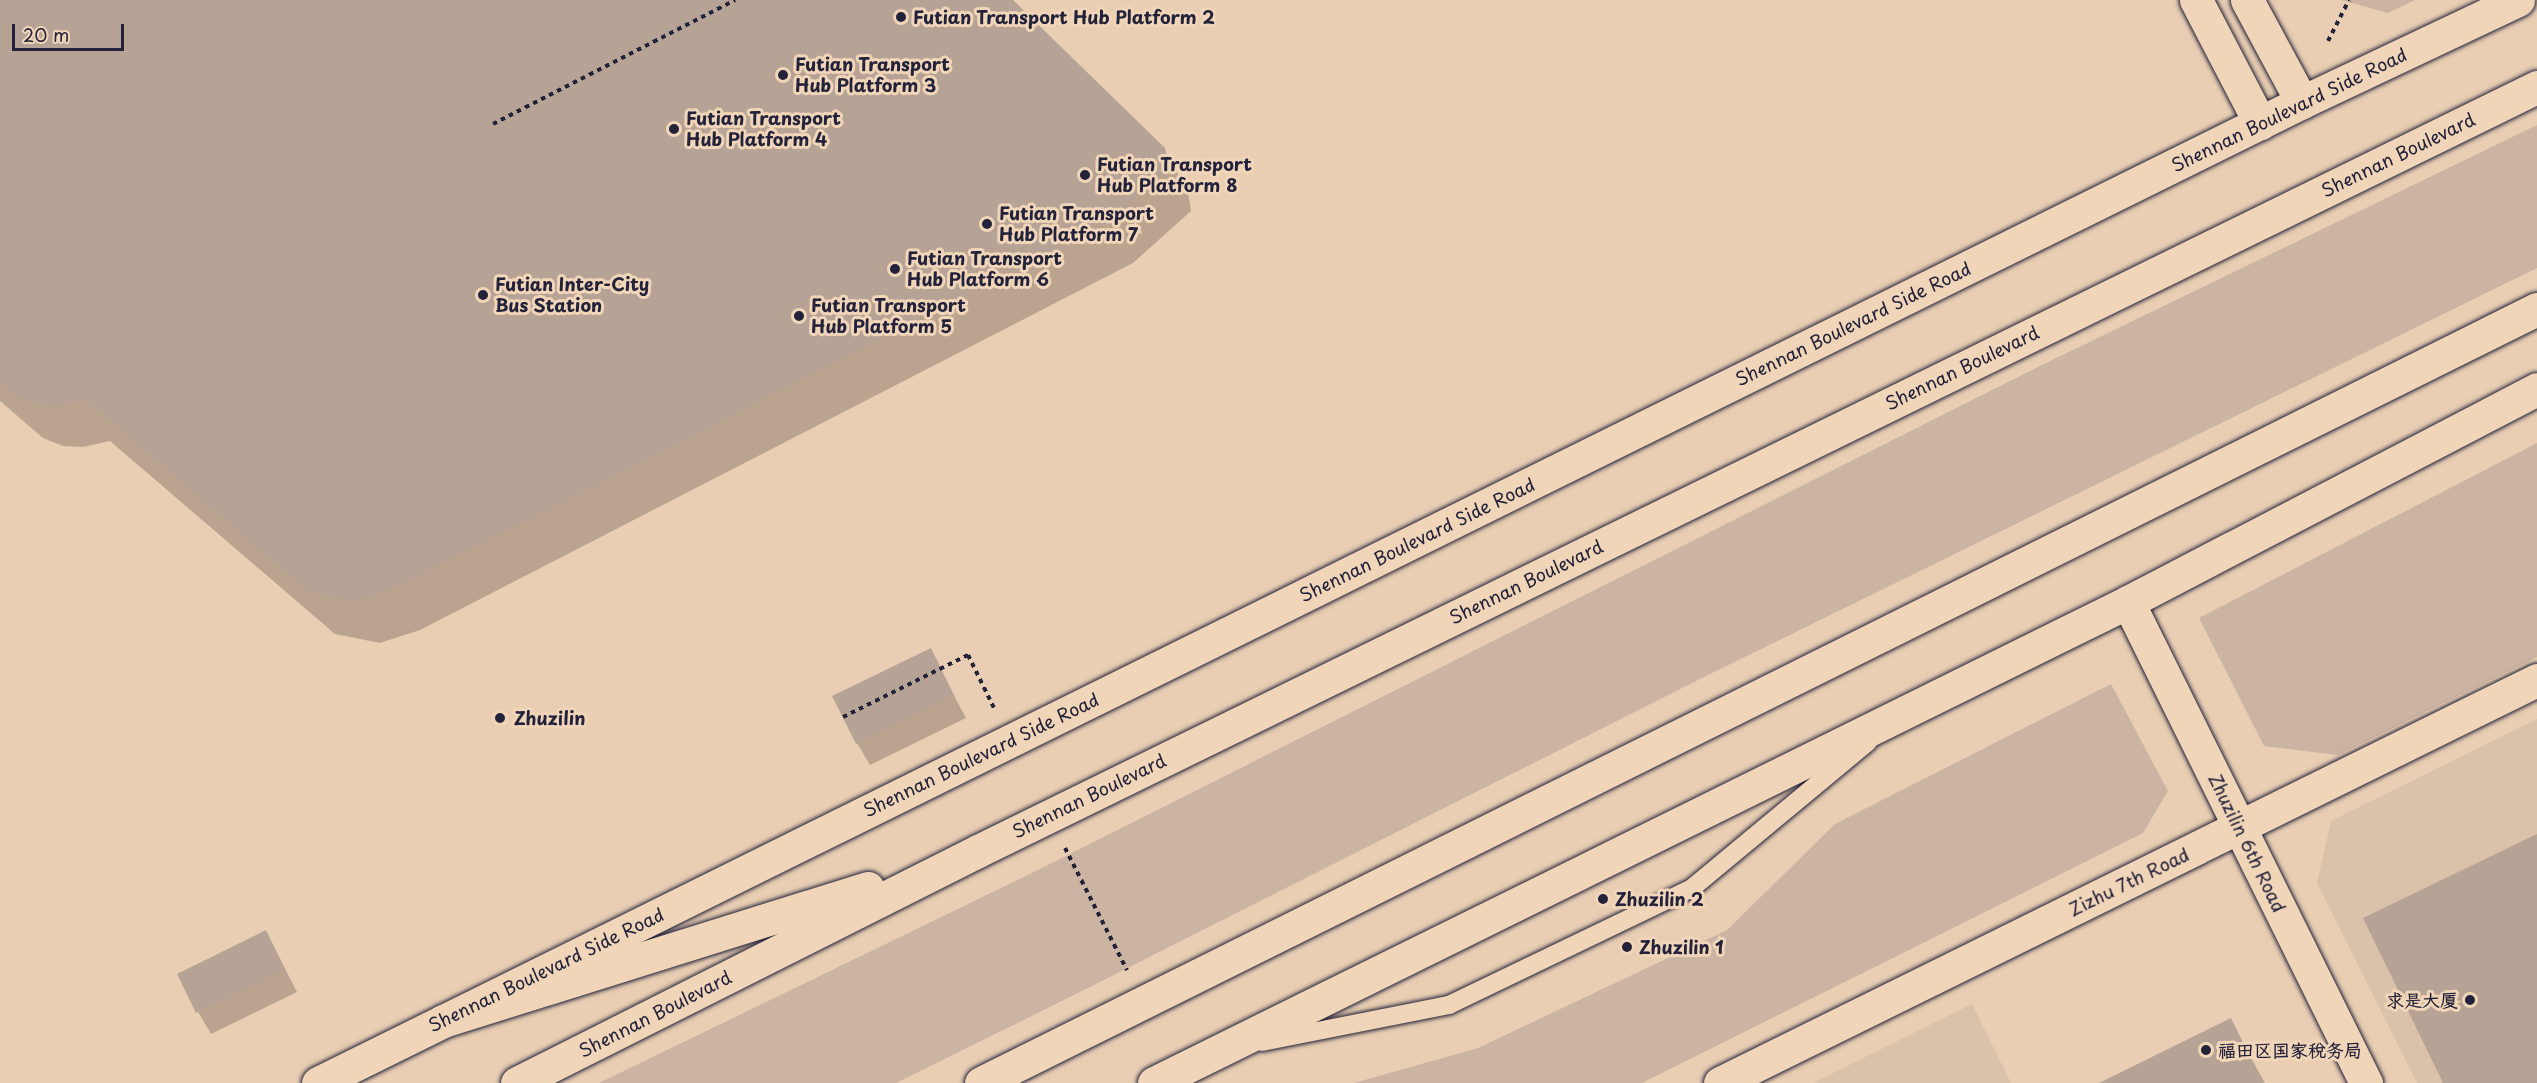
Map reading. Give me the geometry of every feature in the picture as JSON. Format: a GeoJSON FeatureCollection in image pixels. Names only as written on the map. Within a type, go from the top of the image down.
{"type":"FeatureCollection","features":[{"type":"Feature","properties":{"kind":"main road"},"geometry":{"type":"LineString","coordinates":[[2196,0],[2260,123]]}},
{"type":"Feature","properties":{"kind":"main road"},"geometry":{"type":"LineString","coordinates":[[2247,0],[2302,102]]}},
{"type":"Feature","properties":{"kind":"main road","name":"Shennan Boulevard Side Road"},"geometry":{"type":"LineString","coordinates":[[318,1083],[2302,102],[2518,0]]}},
{"type":"Feature","properties":{"kind":"main road","name":"Shennan Boulevard"},"geometry":{"type":"LineString","coordinates":[[517,1083],[978,851],[2537,87]]}},
{"type":"Feature","properties":{"kind":"main road"},"geometry":{"type":"LineString","coordinates":[[981,1083],[2537,309]]}},
{"type":"Feature","properties":{"kind":"main road"},"geometry":{"type":"LineString","coordinates":[[1154,1083],[1899,717],[2128,602],[2537,389]]}},
{"type":"Feature","properties":{"kind":"main road","name":"Zhuzilin 6th Road"},"geometry":{"type":"LineString","coordinates":[[2128,602],[2366,1083]]}},
{"type":"Feature","properties":{"kind":"main road","name":"Zizhu 7th Road"},"geometry":{"type":"LineString","coordinates":[[1720,1083],[2537,680]]}},
{"type":"Feature","properties":{"kind":"main road"},"geometry":{"type":"LineString","coordinates":[[443,1021],[978,851]]}},
{"type":"Feature","properties":{"kind":"lane"},"geometry":{"type":"LineString","coordinates":[[1221,1049],[1449,1005],[1692,888],[1899,717]]}},
{"type":"Feature","properties":{"kind":"path"},"geometry":{"type":"LineString","coordinates":[[494,124],[735,0]]}},
{"type":"Feature","properties":{"kind":"path"},"geometry":{"type":"LineString","coordinates":[[2328,41],[2349,0]]}},
{"type":"Feature","properties":{"kind":"path"},"geometry":{"type":"LineString","coordinates":[[843,717],[968,655],[1010,740]]}},
{"type":"Feature","properties":{"kind":"path"},"geometry":{"type":"LineString","coordinates":[[1049,816],[1144,1002]]}},
{"type":"Feature","properties":{"kind":"shaded area"},"geometry":{"type":"Polygon","coordinates":[[[2341,0],[2415,0],[2388,13],[2341,0]]]}},
{"type":"Feature","properties":{"kind":"shaded area"},"geometry":{"type":"Polygon","coordinates":[[[2537,125],[2537,268],[1704,677],[896,1083],[599,1083],[1032,873],[2042,365],[2537,125]]]}},
{"type":"Feature","properties":{"kind":"shaded area"},"geometry":{"type":"Polygon","coordinates":[[[2537,443],[2537,657],[2338,755],[2264,746],[2199,618],[2537,443]]]}},
{"type":"Feature","properties":{"kind":"shaded area"},"geometry":{"type":"Polygon","coordinates":[[[2111,684],[2168,791],[2143,833],[1642,1083],[1354,1083],[1478,1048],[1727,930],[1835,824],[2111,684]]]}},
{"type":"Feature","properties":{"kind":"shaded area"},"geometry":{"type":"Polygon","coordinates":[[[2537,719],[2537,1083],[2417,1083],[2317,883],[2331,821],[2537,719]]]}},
{"type":"Feature","properties":{"kind":"shaded area"},"geometry":{"type":"Polygon","coordinates":[[[1972,1004],[2011,1083],[1813,1083],[1972,1004]]]}},
{"type":"Feature","properties":{"kind":"building","name":"Futian Inter-City Bus Station"},"geometry":{"type":"Polygon","coordinates":[[[0,0],[1013,0],[1165,148],[1168,169],[1109,222],[395,588],[356,601],[309,592],[85,399],[59,406],[38,404],[17,397],[0,383],[0,0]]]}},
{"type":"Feature","properties":{"kind":"building"},"geometry":{"type":"Polygon","coordinates":[[[931,648],[954,695],[856,744],[832,696],[931,648]]]}},
{"type":"Feature","properties":{"kind":"building","name":"求是大厦"},"geometry":{"type":"Polygon","coordinates":[[[2537,834],[2537,1083],[2443,1083],[2363,918],[2537,834]]]}},
{"type":"Feature","properties":{"kind":"building"},"geometry":{"type":"Polygon","coordinates":[[[266,930],[285,969],[196,1013],[177,974],[266,930]]]}},
{"type":"Feature","properties":{"kind":"building","name":"福田区国家税务局"},"geometry":{"type":"Polygon","coordinates":[[[2231,1018],[2263,1083],[2099,1083],[2231,1018]]]}},
{"type":"Feature","properties":{"kind":"place","name":"Futian Transport Hub Platform 2"},"geometry":{"type":"Point","coordinates":[901,17]}},
{"type":"Feature","properties":{"kind":"place","name":"Futian Transport Hub Platform 3"},"geometry":{"type":"Point","coordinates":[783,75]}},
{"type":"Feature","properties":{"kind":"place","name":"Futian Transport Hub Platform 4"},"geometry":{"type":"Point","coordinates":[674,129]}},
{"type":"Feature","properties":{"kind":"place","name":"Futian Transport Hub Platform 8"},"geometry":{"type":"Point","coordinates":[1085,175]}},
{"type":"Feature","properties":{"kind":"place","name":"Futian Transport Hub Platform 7"},"geometry":{"type":"Point","coordinates":[987,224]}},
{"type":"Feature","properties":{"kind":"place","name":"Futian Transport Hub Platform 6"},"geometry":{"type":"Point","coordinates":[895,269]}},
{"type":"Feature","properties":{"kind":"place","name":"Futian Inter-City Bus Station"},"geometry":{"type":"Point","coordinates":[483,295]}},
{"type":"Feature","properties":{"kind":"place","name":"Futian Transport Hub Platform 5"},"geometry":{"type":"Point","coordinates":[799,316]}},
{"type":"Feature","properties":{"kind":"place","name":"Zhuzilin"},"geometry":{"type":"Point","coordinates":[500,718]}},
{"type":"Feature","properties":{"kind":"place","name":"Zhuzilin 2"},"geometry":{"type":"Point","coordinates":[1603,899]}},
{"type":"Feature","properties":{"kind":"place","name":"Zhuzilin 1"},"geometry":{"type":"Point","coordinates":[1627,947]}},
{"type":"Feature","properties":{"kind":"place","name":"求是大厦"},"geometry":{"type":"Point","coordinates":[2470,1000]}},
{"type":"Feature","properties":{"kind":"place","name":"福田区国家税务局"},"geometry":{"type":"Point","coordinates":[2206,1050]}}]}
